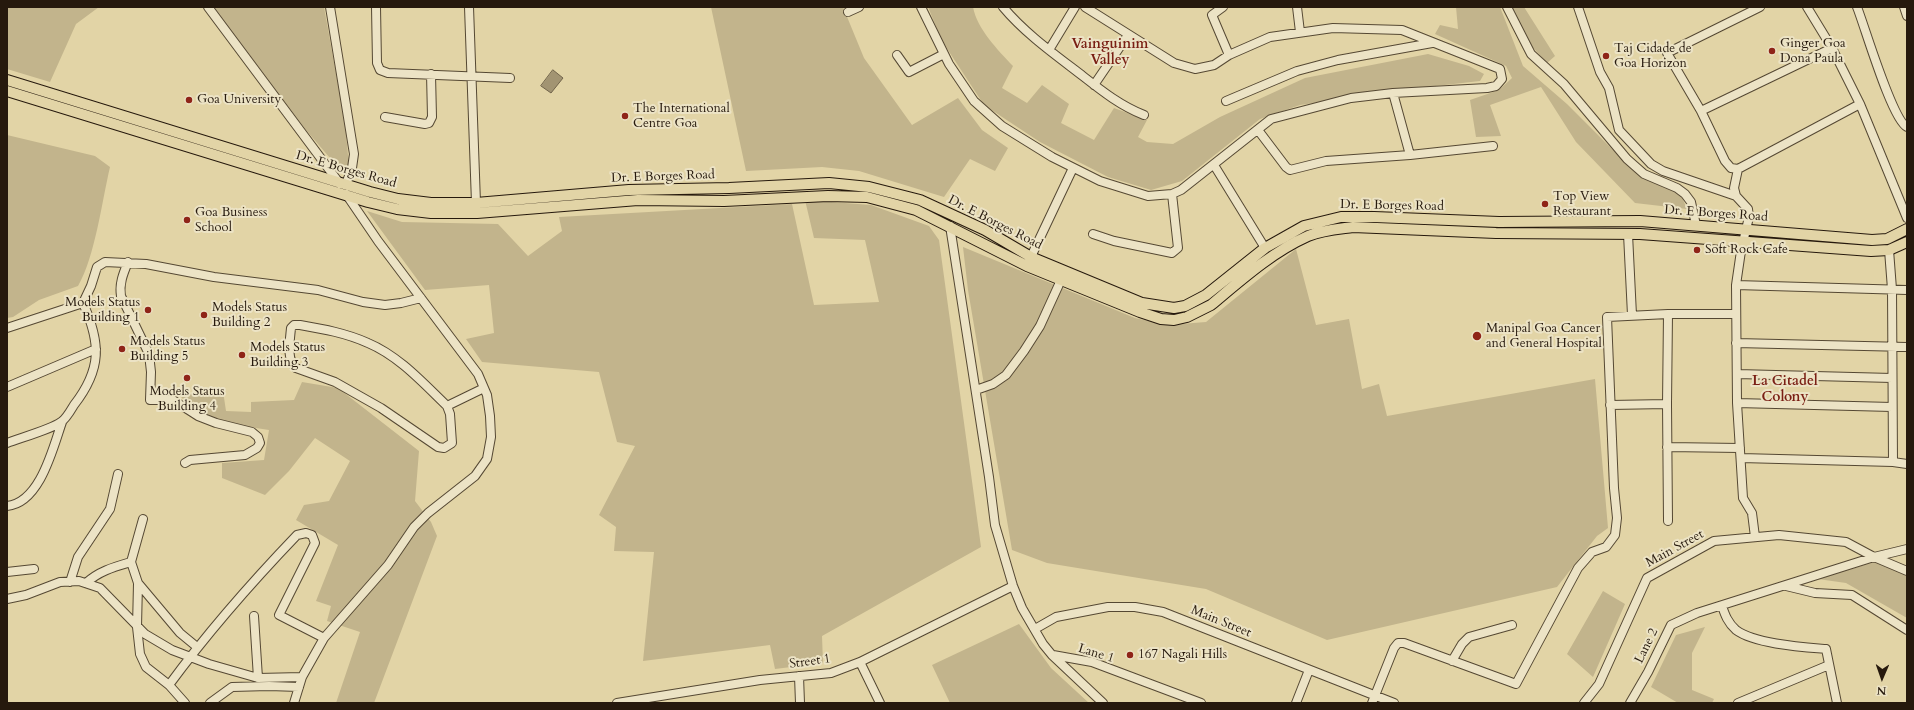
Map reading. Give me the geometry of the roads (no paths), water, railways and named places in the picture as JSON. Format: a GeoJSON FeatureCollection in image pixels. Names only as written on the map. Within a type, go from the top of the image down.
{"type":"FeatureCollection","features":[{"type":"Feature","properties":{"kind":"main road","name":"Dr. E Borges Road"},"geometry":{"type":"LineString","coordinates":[[7,80],[342,183],[398,198],[431,202],[476,203],[629,190],[729,188],[829,183],[869,187],[920,200],[985,230],[1029,261],[1061,280],[1161,319],[1174,320],[1199,312],[1211,305],[1278,252],[1309,235],[1333,229],[1353,227],[1496,233],[1628,234],[1871,251],[1888,250],[1907,242]]}},
{"type":"Feature","properties":{"kind":"main road","name":"Dr. E Borges Road"},"geometry":{"type":"LineString","coordinates":[[7,91],[347,196],[397,209],[431,213],[476,213],[638,200],[724,201],[828,196],[867,197],[916,210],[1029,261],[1142,304],[1174,308],[1185,306],[1206,295],[1265,248],[1304,226],[1341,217],[1499,222],[1640,221],[1746,228],[1872,240],[1887,239],[1907,229]]}},
{"type":"Feature","properties":{"kind":"street"},"geometry":{"type":"LineString","coordinates":[[208,7],[342,183],[347,196],[478,374],[487,395],[491,437],[487,458],[475,476],[428,513],[414,527],[388,565],[324,638],[302,677],[294,703]]}},
{"type":"Feature","properties":{"kind":"street"},"geometry":{"type":"LineString","coordinates":[[330,7],[354,154],[352,168],[342,183]]}},
{"type":"Feature","properties":{"kind":"street"},"geometry":{"type":"LineString","coordinates":[[376,7],[376,63],[380,70],[388,73],[510,78]]}},
{"type":"Feature","properties":{"kind":"street"},"geometry":{"type":"LineString","coordinates":[[469,7],[473,76],[476,203]]}},
{"type":"Feature","properties":{"kind":"street"},"geometry":{"type":"LineString","coordinates":[[848,12],[860,7]]}},
{"type":"Feature","properties":{"kind":"street"},"geometry":{"type":"LineString","coordinates":[[921,7],[944,54],[974,101],[1002,126],[1021,139],[1100,181],[1148,196],[1172,194],[1181,190],[1271,119],[1351,98],[1393,93],[1487,88],[1496,86],[1502,79],[1500,69],[1402,30],[1333,28],[1270,37],[1229,54],[1214,65],[1195,69],[1174,63],[1085,7]]}},
{"type":"Feature","properties":{"kind":"street"},"geometry":{"type":"LineString","coordinates":[[1003,7],[1049,50],[1094,85],[1125,108],[1144,115]]}},
{"type":"Feature","properties":{"kind":"street"},"geometry":{"type":"LineString","coordinates":[[1049,50],[1075,7]]}},
{"type":"Feature","properties":{"kind":"street"},"geometry":{"type":"LineString","coordinates":[[1223,7],[1212,15],[1229,54]]}},
{"type":"Feature","properties":{"kind":"street"},"geometry":{"type":"LineString","coordinates":[[1297,7],[1300,32]]}},
{"type":"Feature","properties":{"kind":"street"},"geometry":{"type":"LineString","coordinates":[[1507,7],[1531,54],[1564,84],[1627,159],[1644,174],[1677,188],[1685,194],[1691,202],[1696,225]]}},
{"type":"Feature","properties":{"kind":"street"},"geometry":{"type":"LineString","coordinates":[[1578,7],[1600,72],[1609,88],[1619,130],[1650,164],[1663,171],[1736,196],[1748,209],[1749,216],[1741,251],[1736,284],[1735,314],[1737,403],[1743,498],[1752,513],[1755,537]]}},
{"type":"Feature","properties":{"kind":"street"},"geometry":{"type":"LineString","coordinates":[[1760,7],[1667,53],[1701,111],[1725,161],[1731,168],[1738,169],[1860,104]]}},
{"type":"Feature","properties":{"kind":"street"},"geometry":{"type":"LineString","coordinates":[[1806,7],[1832,48],[1860,104],[1907,218]]}},
{"type":"Feature","properties":{"kind":"street"},"geometry":{"type":"LineString","coordinates":[[1858,7],[1889,95],[1900,121],[1907,127]]}},
{"type":"Feature","properties":{"kind":"street"},"geometry":{"type":"LineString","coordinates":[[1904,7],[1907,16]]}},
{"type":"Feature","properties":{"kind":"street"},"geometry":{"type":"LineString","coordinates":[[1094,85],[1128,35]]}},
{"type":"Feature","properties":{"kind":"street"},"geometry":{"type":"LineString","coordinates":[[1226,101],[1297,71],[1331,62],[1433,42]]}},
{"type":"Feature","properties":{"kind":"street"},"geometry":{"type":"LineString","coordinates":[[1701,111],[1832,48]]}},
{"type":"Feature","properties":{"kind":"street"},"geometry":{"type":"LineString","coordinates":[[897,55],[910,72],[944,54]]}},
{"type":"Feature","properties":{"kind":"street"},"geometry":{"type":"LineString","coordinates":[[385,117],[425,124],[429,122],[432,117],[431,74]]}},
{"type":"Feature","properties":{"kind":"street"},"geometry":{"type":"LineString","coordinates":[[1393,93],[1410,155]]}},
{"type":"Feature","properties":{"kind":"street"},"geometry":{"type":"LineString","coordinates":[[1258,130],[1286,167],[1290,170],[1326,161],[1410,155],[1493,146]]}},
{"type":"Feature","properties":{"kind":"street"},"geometry":{"type":"LineString","coordinates":[[1214,165],[1265,248]]}},
{"type":"Feature","properties":{"kind":"street"},"geometry":{"type":"LineString","coordinates":[[1029,261],[1073,168]]}},
{"type":"Feature","properties":{"kind":"street"},"geometry":{"type":"LineString","coordinates":[[1736,196],[1734,188],[1738,169]]}},
{"type":"Feature","properties":{"kind":"street"},"geometry":{"type":"LineString","coordinates":[[1093,234],[1114,241],[1172,253],[1178,248],[1172,194]]}},
{"type":"Feature","properties":{"kind":"street"},"geometry":{"type":"LineString","coordinates":[[950,226],[976,390],[995,525],[1013,586],[1022,608],[1052,655],[1103,703]]}},
{"type":"Feature","properties":{"kind":"street"},"geometry":{"type":"LineString","coordinates":[[1628,234],[1632,316]]}},
{"type":"Feature","properties":{"kind":"street"},"geometry":{"type":"LineString","coordinates":[[1888,250],[1892,289],[1893,462]]}},
{"type":"Feature","properties":{"kind":"street"},"geometry":{"type":"LineString","coordinates":[[7,328],[83,303],[91,286],[97,267],[105,262],[128,262],[214,277],[318,290],[363,302],[385,305],[421,298]]}},
{"type":"Feature","properties":{"kind":"street"},"geometry":{"type":"LineString","coordinates":[[128,262],[123,273],[120,290],[121,296],[149,354],[151,372],[150,400],[173,400],[198,416],[252,432],[258,436],[260,443],[258,448],[245,455],[190,460],[184,464]]}},
{"type":"Feature","properties":{"kind":"street"},"geometry":{"type":"LineString","coordinates":[[976,390],[993,384],[1006,375],[1040,326],[1061,280]]}},
{"type":"Feature","properties":{"kind":"street"},"geometry":{"type":"LineString","coordinates":[[1736,284],[1907,290]]}},
{"type":"Feature","properties":{"kind":"street"},"geometry":{"type":"LineString","coordinates":[[7,506],[13,505],[27,497],[39,482],[62,422],[89,384],[95,366],[96,349],[89,318],[83,303]]}},
{"type":"Feature","properties":{"kind":"street"},"geometry":{"type":"LineString","coordinates":[[1668,314],[1668,521]]}},
{"type":"Feature","properties":{"kind":"street"},"geometry":{"type":"LineString","coordinates":[[1374,699],[1394,648],[1398,643],[1404,643],[1516,684],[1578,568],[1592,552],[1606,547],[1615,535],[1617,518],[1614,488],[1607,317],[1668,314],[1735,314]]}},
{"type":"Feature","properties":{"kind":"street"},"geometry":{"type":"LineString","coordinates":[[300,324],[332,330],[368,343],[387,353],[412,372],[447,406],[450,414],[453,437],[452,443],[444,448],[438,446],[381,408],[335,382],[296,368],[290,359],[291,328],[294,325],[300,324]]}},
{"type":"Feature","properties":{"kind":"street"},"geometry":{"type":"LineString","coordinates":[[1736,343],[1907,347]]}},
{"type":"Feature","properties":{"kind":"street"},"geometry":{"type":"LineString","coordinates":[[7,387],[96,349]]}},
{"type":"Feature","properties":{"kind":"street"},"geometry":{"type":"LineString","coordinates":[[1737,374],[1892,378]]}},
{"type":"Feature","properties":{"kind":"street"},"geometry":{"type":"LineString","coordinates":[[447,406],[484,388]]}},
{"type":"Feature","properties":{"kind":"street"},"geometry":{"type":"LineString","coordinates":[[1737,403],[1892,407]]}},
{"type":"Feature","properties":{"kind":"street"},"geometry":{"type":"LineString","coordinates":[[1610,404],[1667,404]]}},
{"type":"Feature","properties":{"kind":"street"},"geometry":{"type":"LineString","coordinates":[[7,443],[62,422]]}},
{"type":"Feature","properties":{"kind":"street"},"geometry":{"type":"LineString","coordinates":[[1667,447],[1740,448]]}},
{"type":"Feature","properties":{"kind":"street"},"geometry":{"type":"LineString","coordinates":[[1741,458],[1893,462],[1907,464]]}},
{"type":"Feature","properties":{"kind":"street"},"geometry":{"type":"LineString","coordinates":[[70,582],[78,557],[110,508],[118,474]]}},
{"type":"Feature","properties":{"kind":"street"},"geometry":{"type":"LineString","coordinates":[[143,519],[131,562],[138,583],[137,627],[140,654],[146,667],[169,685],[185,703]]}},
{"type":"Feature","properties":{"kind":"street"},"geometry":{"type":"LineString","coordinates":[[169,685],[249,584],[297,535],[301,533],[312,535],[315,543],[279,615],[324,638]]}},
{"type":"Feature","properties":{"kind":"street","name":"Main Street"},"geometry":{"type":"LineString","coordinates":[[1584,703],[1599,684],[1648,578],[1714,541],[1779,535],[1846,542],[1874,558],[1907,571]]}},
{"type":"Feature","properties":{"kind":"street","name":"Lane 2"},"geometry":{"type":"LineString","coordinates":[[1630,703],[1648,672],[1671,625],[1697,613],[1907,549]]}},
{"type":"Feature","properties":{"kind":"street"},"geometry":{"type":"LineString","coordinates":[[86,583],[95,575],[105,570],[131,562]]}},
{"type":"Feature","properties":{"kind":"street"},"geometry":{"type":"LineString","coordinates":[[7,572],[34,569]]}},
{"type":"Feature","properties":{"kind":"street"},"geometry":{"type":"LineString","coordinates":[[7,599],[26,595],[60,582],[79,581],[100,588],[145,634],[172,650],[258,678],[302,677]]}},
{"type":"Feature","properties":{"kind":"street"},"geometry":{"type":"LineString","coordinates":[[138,583],[180,633],[198,648]]}},
{"type":"Feature","properties":{"kind":"street","name":"Street 1"},"geometry":{"type":"LineString","coordinates":[[617,703],[799,676],[831,673],[860,662],[1013,586]]}},
{"type":"Feature","properties":{"kind":"street"},"geometry":{"type":"LineString","coordinates":[[1786,586],[1815,593],[1852,595],[1907,630]]}},
{"type":"Feature","properties":{"kind":"street"},"geometry":{"type":"LineString","coordinates":[[1722,606],[1726,618],[1735,629],[1746,636],[1781,644],[1826,649],[1837,703]]}},
{"type":"Feature","properties":{"kind":"street","name":"Main Street"},"geometry":{"type":"LineString","coordinates":[[1035,629],[1056,617],[1108,607],[1135,607],[1163,612],[1309,670],[1374,699],[1394,703]]}},
{"type":"Feature","properties":{"kind":"street"},"geometry":{"type":"LineString","coordinates":[[254,616],[258,678]]}},
{"type":"Feature","properties":{"kind":"street"},"geometry":{"type":"LineString","coordinates":[[1452,660],[1462,644],[1469,637],[1512,625]]}},
{"type":"Feature","properties":{"kind":"street","name":"Lane 1"},"geometry":{"type":"LineString","coordinates":[[1052,655],[1092,662],[1201,703]]}},
{"type":"Feature","properties":{"kind":"street"},"geometry":{"type":"LineString","coordinates":[[860,662],[880,703]]}},
{"type":"Feature","properties":{"kind":"street"},"geometry":{"type":"LineString","coordinates":[[1738,703],[1829,665]]}},
{"type":"Feature","properties":{"kind":"street"},"geometry":{"type":"LineString","coordinates":[[1296,703],[1309,670]]}},
{"type":"Feature","properties":{"kind":"street"},"geometry":{"type":"LineString","coordinates":[[799,676],[800,703]]}},
{"type":"Feature","properties":{"kind":"street"},"geometry":{"type":"LineString","coordinates":[[210,703],[232,687],[299,687]]}},
{"type":"Feature","properties":{"kind":"place","name":"Ginger Goa Dona Paula"},"geometry":{"type":"Point","coordinates":[1772,51]}},
{"type":"Feature","properties":{"kind":"place","name":"Taj Cidade de Goa Horizon"},"geometry":{"type":"Point","coordinates":[1606,56]}},
{"type":"Feature","properties":{"kind":"place","name":"Goa University"},"geometry":{"type":"Point","coordinates":[189,100]}},
{"type":"Feature","properties":{"kind":"place","name":"The International Centre Goa"},"geometry":{"type":"Point","coordinates":[625,116]}},
{"type":"Feature","properties":{"kind":"place","name":"Top View Restaurant"},"geometry":{"type":"Point","coordinates":[1545,204]}},
{"type":"Feature","properties":{"kind":"place","name":"Goa Business School"},"geometry":{"type":"Point","coordinates":[187,220]}},
{"type":"Feature","properties":{"kind":"place","name":"Soft Rock Cafe"},"geometry":{"type":"Point","coordinates":[1697,250]}},
{"type":"Feature","properties":{"kind":"place","name":"Models Status Building 1"},"geometry":{"type":"Point","coordinates":[148,310]}},
{"type":"Feature","properties":{"kind":"place","name":"Models Status Building 2"},"geometry":{"type":"Point","coordinates":[204,315]}},
{"type":"Feature","properties":{"kind":"place","name":"Manipal Goa Cancer and General Hospital"},"geometry":{"type":"Point","coordinates":[1477,336]}},
{"type":"Feature","properties":{"kind":"place","name":"Models Status Building 5"},"geometry":{"type":"Point","coordinates":[122,349]}},
{"type":"Feature","properties":{"kind":"place","name":"Models Status Building 3"},"geometry":{"type":"Point","coordinates":[242,355]}},
{"type":"Feature","properties":{"kind":"place","name":"Models Status Building 4"},"geometry":{"type":"Point","coordinates":[187,378]}},
{"type":"Feature","properties":{"kind":"place","name":"167 Nagali Hills"},"geometry":{"type":"Point","coordinates":[1130,655]}},
{"type":"Feature","properties":{"kind":"district","name":"Vainguinim Valley"},"geometry":{"type":"Point","coordinates":[1110,54]}},
{"type":"Feature","properties":{"kind":"district","name":"La Citadel Colony"},"geometry":{"type":"Point","coordinates":[1785,390]}}]}
